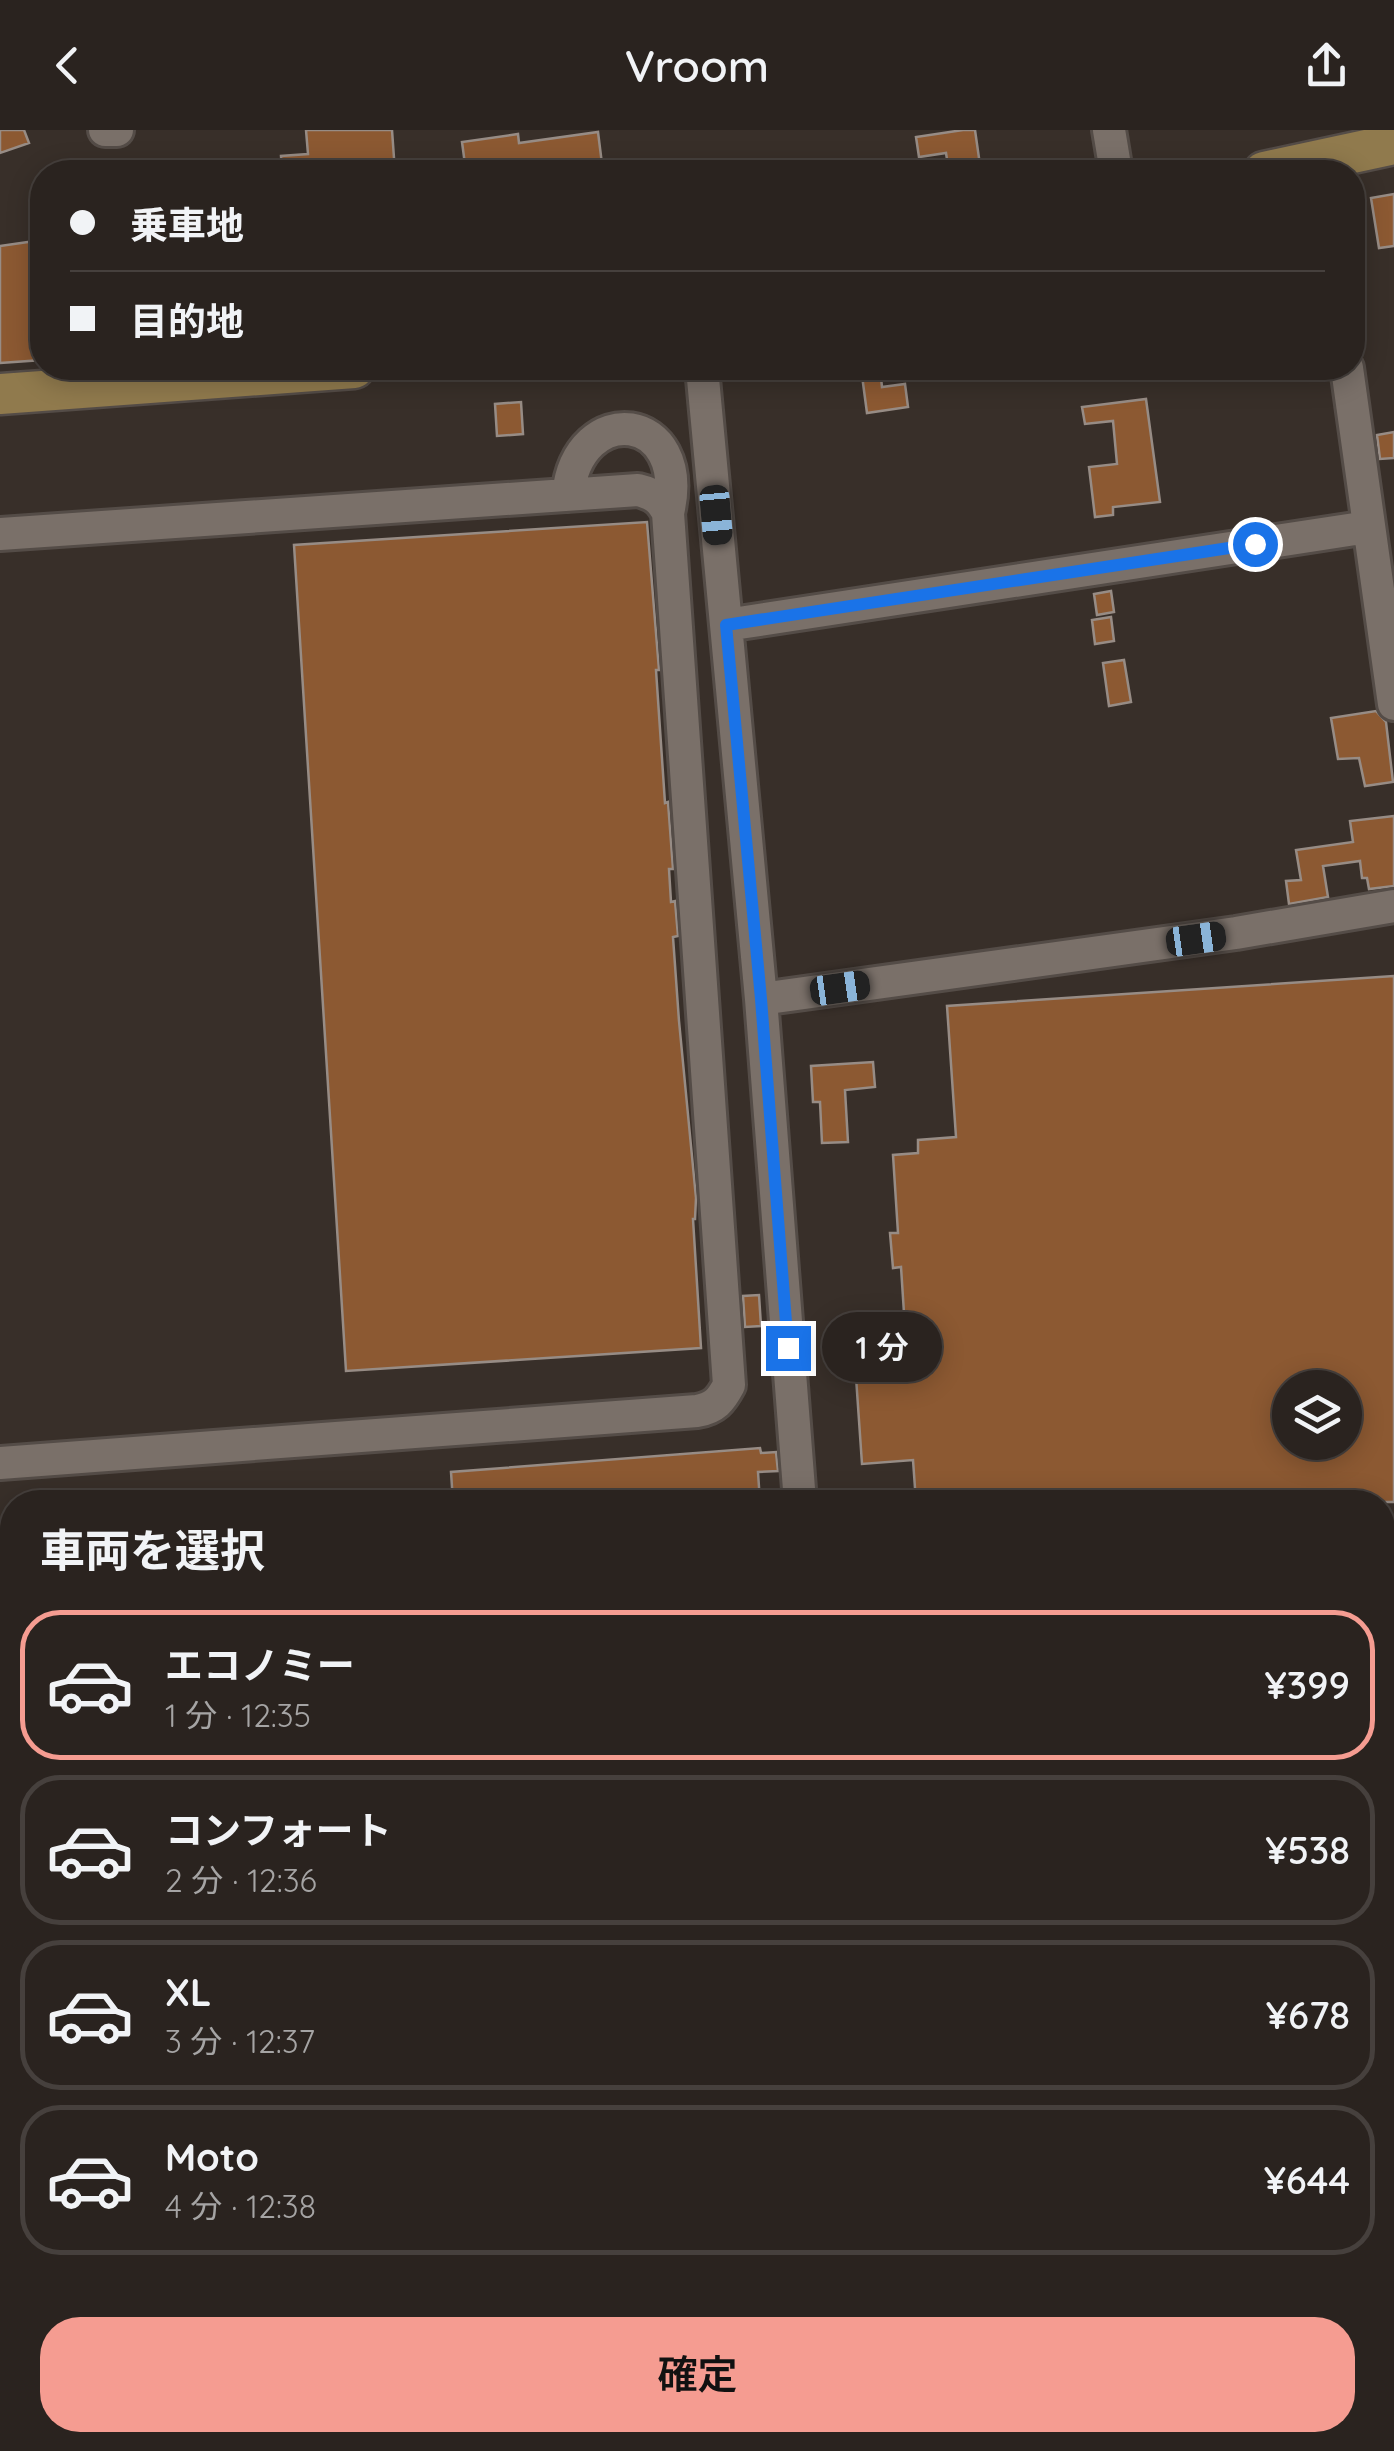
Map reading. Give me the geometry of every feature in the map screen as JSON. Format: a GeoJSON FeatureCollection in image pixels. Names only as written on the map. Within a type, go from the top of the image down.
{"type":"FeatureCollection","features":[{"type":"Feature","properties":{"kind":"main road"},"geometry":{"type":"LineString","coordinates":[[1340,160],[1394,144]]}},
{"type":"Feature","properties":{"kind":"main road"},"geometry":{"type":"LineString","coordinates":[[0,394],[191,380]]}},
{"type":"Feature","properties":{"kind":"street"},"geometry":{"type":"LineString","coordinates":[[104,130],[117,130]]}},
{"type":"Feature","properties":{"kind":"street"},"geometry":{"type":"LineString","coordinates":[[1109,130],[1114,160]]}},
{"type":"Feature","properties":{"kind":"street"},"geometry":{"type":"LineString","coordinates":[[703,380],[761,999],[799,1490]]}},
{"type":"Feature","properties":{"kind":"street"},"geometry":{"type":"LineString","coordinates":[[1349,380],[1394,704]]}},
{"type":"Feature","properties":{"kind":"street"},"geometry":{"type":"LineString","coordinates":[[0,1463],[698,1411],[710,1409],[720,1401],[729,1385],[668,514],[673,490],[669,461],[653,438],[631,427],[610,430],[592,440],[577,465],[568,495]]}},
{"type":"Feature","properties":{"kind":"street"},"geometry":{"type":"LineString","coordinates":[[0,534],[638,490],[662,500],[668,514]]}},
{"type":"Feature","properties":{"kind":"street"},"geometry":{"type":"LineString","coordinates":[[726,625],[1368,527]]}},
{"type":"Feature","properties":{"kind":"street"},"geometry":{"type":"LineString","coordinates":[[761,999],[1236,933],[1394,906]]}},
{"type":"Feature","properties":{"kind":"building"},"geometry":{"type":"Polygon","coordinates":[[[0,130],[24,130],[29,143],[0,153],[0,130]]]}},
{"type":"Feature","properties":{"kind":"building"},"geometry":{"type":"Polygon","coordinates":[[[306,130],[392,130],[394,160],[281,160],[281,156],[308,154],[306,130]]]}},
{"type":"Feature","properties":{"kind":"building"},"geometry":{"type":"Polygon","coordinates":[[[975,130],[979,160],[947,160],[946,153],[919,157],[916,137],[975,130]]]}},
{"type":"Feature","properties":{"kind":"building"},"geometry":{"type":"Polygon","coordinates":[[[598,132],[602,160],[464,160],[462,142],[518,134],[519,143],[598,132]]]}},
{"type":"Feature","properties":{"kind":"building"},"geometry":{"type":"Polygon","coordinates":[[[1394,194],[1394,246],[1379,248],[1371,198],[1394,194]]]}},
{"type":"Feature","properties":{"kind":"building"},"geometry":{"type":"Polygon","coordinates":[[[30,242],[30,361],[0,363],[0,246],[30,242]]]}},
{"type":"Feature","properties":{"kind":"building"},"geometry":{"type":"Polygon","coordinates":[[[863,380],[881,380],[882,387],[905,384],[908,407],[867,413],[863,380]]]}},
{"type":"Feature","properties":{"kind":"building"},"geometry":{"type":"Polygon","coordinates":[[[1146,399],[1160,502],[1113,507],[1113,515],[1095,517],[1089,467],[1117,464],[1113,421],[1085,424],[1082,407],[1146,399]]]}},
{"type":"Feature","properties":{"kind":"building"},"geometry":{"type":"Polygon","coordinates":[[[521,402],[523,434],[497,436],[495,404],[521,402]]]}},
{"type":"Feature","properties":{"kind":"building"},"geometry":{"type":"Polygon","coordinates":[[[1394,432],[1394,458],[1380,459],[1377,435],[1394,432]]]}},
{"type":"Feature","properties":{"kind":"building"},"geometry":{"type":"Polygon","coordinates":[[[647,522],[665,803],[668,802],[673,869],[669,869],[671,902],[675,901],[678,936],[673,937],[679,1021],[696,1198],[693,1219],[701,1348],[346,1371],[294,545],[647,522]]]}},
{"type":"Feature","properties":{"kind":"building"},"geometry":{"type":"Polygon","coordinates":[[[1111,591],[1114,612],[1097,615],[1094,594],[1111,591]]]}},
{"type":"Feature","properties":{"kind":"building"},"geometry":{"type":"Polygon","coordinates":[[[1111,617],[1114,641],[1095,644],[1092,620],[1111,617]]]}},
{"type":"Feature","properties":{"kind":"building"},"geometry":{"type":"Polygon","coordinates":[[[1124,660],[1131,702],[1109,706],[1103,663],[1124,660]]]}},
{"type":"Feature","properties":{"kind":"building"},"geometry":{"type":"Polygon","coordinates":[[[1376,711],[1386,722],[1393,782],[1365,786],[1359,758],[1338,759],[1331,718],[1376,711]]]}},
{"type":"Feature","properties":{"kind":"building"},"geometry":{"type":"Polygon","coordinates":[[[1394,816],[1394,886],[1369,889],[1367,878],[1362,878],[1360,861],[1323,866],[1328,897],[1289,904],[1286,881],[1301,880],[1296,850],[1353,842],[1350,821],[1394,816]]]}},
{"type":"Feature","properties":{"kind":"building"},"geometry":{"type":"Polygon","coordinates":[[[1394,976],[1394,1490],[915,1490],[913,1460],[862,1464],[854,1348],[906,1344],[901,1267],[893,1268],[890,1233],[898,1233],[893,1155],[918,1153],[918,1140],[956,1137],[947,1006],[1394,976]]]}},
{"type":"Feature","properties":{"kind":"building"},"geometry":{"type":"Polygon","coordinates":[[[873,1062],[875,1087],[845,1090],[848,1142],[822,1143],[820,1102],[813,1102],[811,1066],[873,1062]]]}},
{"type":"Feature","properties":{"kind":"building"},"geometry":{"type":"Polygon","coordinates":[[[759,1295],[761,1326],[745,1327],[743,1296],[759,1295]]]}},
{"type":"Feature","properties":{"kind":"building"},"geometry":{"type":"Polygon","coordinates":[[[760,1448],[761,1453],[776,1452],[778,1471],[758,1472],[759,1490],[452,1490],[451,1472],[760,1448]]]}},
{"type":"Feature","properties":{"kind":"route"},"geometry":{"type":"LineString","coordinates":[[788,1348],[726,625],[1255,544]]}}]}
